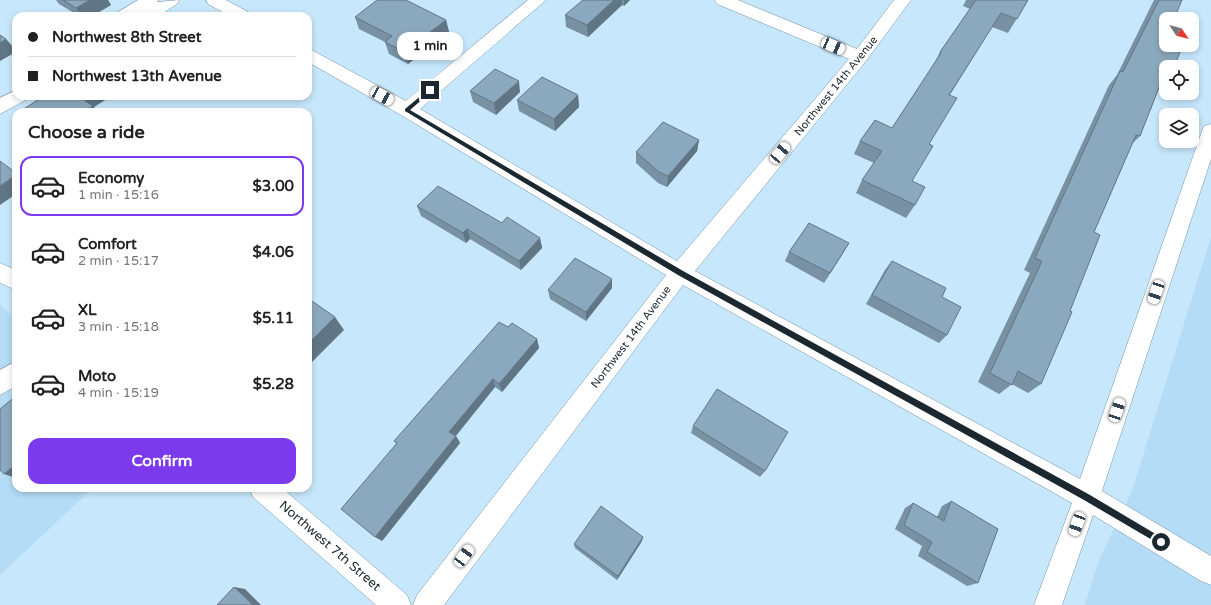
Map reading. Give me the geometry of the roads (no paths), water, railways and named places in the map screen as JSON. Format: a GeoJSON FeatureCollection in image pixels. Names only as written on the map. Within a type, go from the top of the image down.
{"type":"FeatureCollection","features":[{"type":"Feature","properties":{"kind":"street"},"geometry":{"type":"LineString","coordinates":[[130,12],[150,0]]}},
{"type":"Feature","properties":{"kind":"street"},"geometry":{"type":"LineString","coordinates":[[152,12],[170,0]]}},
{"type":"Feature","properties":{"kind":"street"},"geometry":{"type":"LineString","coordinates":[[214,0],[235,12]]}},
{"type":"Feature","properties":{"kind":"street"},"geometry":{"type":"LineString","coordinates":[[407,110],[538,0]]}},
{"type":"Feature","properties":{"kind":"street"},"geometry":{"type":"LineString","coordinates":[[723,0],[860,57]]}},
{"type":"Feature","properties":{"kind":"street","name":"Northwest 14th Avenue"},"geometry":{"type":"LineString","coordinates":[[427,605],[680,273],[860,57],[904,0]]}},
{"type":"Feature","properties":{"kind":"street"},"geometry":{"type":"LineString","coordinates":[[312,56],[407,110],[680,273],[1087,497],[1211,571]]}},
{"type":"Feature","properties":{"kind":"street"},"geometry":{"type":"LineString","coordinates":[[0,90],[12,82]]}},
{"type":"Feature","properties":{"kind":"street"},"geometry":{"type":"LineString","coordinates":[[0,107],[12,100]]}},
{"type":"Feature","properties":{"kind":"street"},"geometry":{"type":"LineString","coordinates":[[1048,605],[1087,497],[1211,131]]}},
{"type":"Feature","properties":{"kind":"street"},"geometry":{"type":"LineString","coordinates":[[0,272],[12,278]]}},
{"type":"Feature","properties":{"kind":"street"},"geometry":{"type":"LineString","coordinates":[[0,384],[12,375]]}},
{"type":"Feature","properties":{"kind":"street","name":"Northwest 7th Street"},"geometry":{"type":"LineString","coordinates":[[267,492],[397,605]]}}]}
